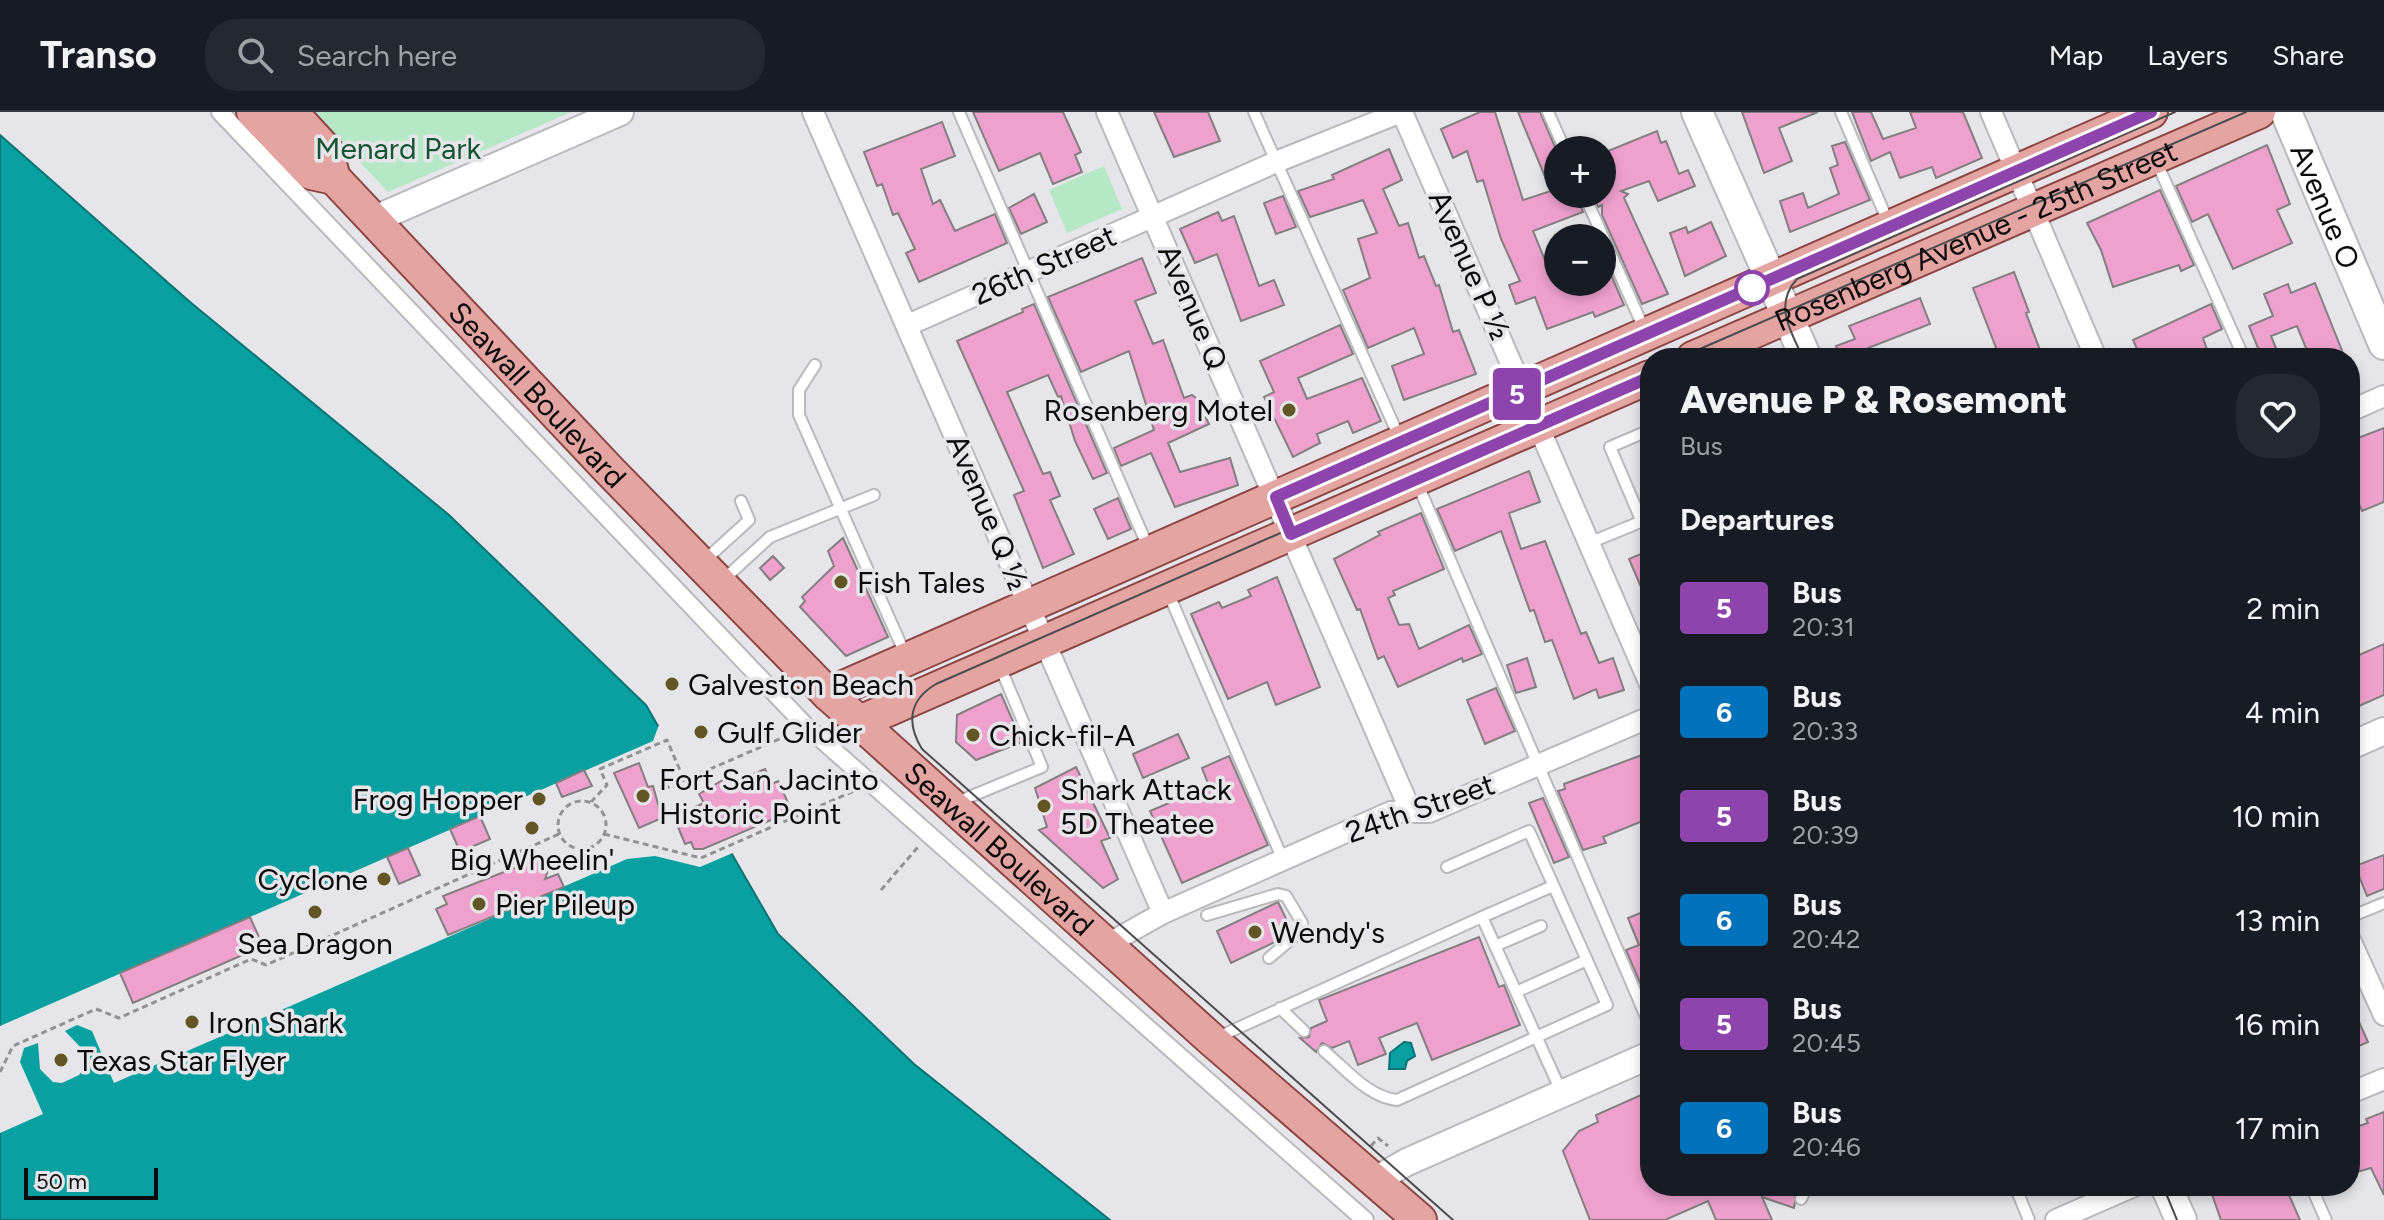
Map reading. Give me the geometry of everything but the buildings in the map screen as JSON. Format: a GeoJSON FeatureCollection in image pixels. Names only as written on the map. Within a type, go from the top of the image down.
{"type":"FeatureCollection","features":[{"type":"Feature","properties":{"kind":"main road","name":"Seawall Boulevard"},"geometry":{"type":"LineString","coordinates":[[253,112],[311,173],[334,178]]}},
{"type":"Feature","properties":{"kind":"main road","name":"Seawall Boulevard"},"geometry":{"type":"LineString","coordinates":[[291,112],[326,150],[334,178],[828,694],[1212,1040],[1420,1220]]}},
{"type":"Feature","properties":{"kind":"main road"},"geometry":{"type":"LineString","coordinates":[[1697,112],[1802,348]]}},
{"type":"Feature","properties":{"kind":"main road","name":"Rosenberg Avenue - 25th Street"},"geometry":{"type":"LineString","coordinates":[[828,694],[1891,229],[2016,170],[2151,112]]}},
{"type":"Feature","properties":{"kind":"main road","name":"Rosenberg Avenue - 25th Street"},"geometry":{"type":"LineString","coordinates":[[1716,348],[2259,112]]}},
{"type":"Feature","properties":{"kind":"main road","name":"Avenue O"},"geometry":{"type":"LineString","coordinates":[[2286,112],[2384,344]]}},
{"type":"Feature","properties":{"kind":"main road"},"geometry":{"type":"LineString","coordinates":[[860,722],[1640,381]]}},
{"type":"Feature","properties":{"kind":"main road"},"geometry":{"type":"LineString","coordinates":[[2170,1196],[2181,1220]]}},
{"type":"Feature","properties":{"kind":"street"},"geometry":{"type":"LineString","coordinates":[[220,112],[805,725],[1365,1220]]}},
{"type":"Feature","properties":{"kind":"street"},"geometry":{"type":"LineString","coordinates":[[373,220],[620,112]]}},
{"type":"Feature","properties":{"kind":"street","name":"Avenue Q ½"},"geometry":{"type":"LineString","coordinates":[[813,112],[1163,913]]}},
{"type":"Feature","properties":{"kind":"street","name":"Avenue Q"},"geometry":{"type":"LineString","coordinates":[[1107,112],[1411,812]]}},
{"type":"Feature","properties":{"kind":"street","name":"26th Street"},"geometry":{"type":"LineString","coordinates":[[908,325],[1276,162],[1402,112]]}},
{"type":"Feature","properties":{"kind":"street","name":"Avenue P ½"},"geometry":{"type":"LineString","coordinates":[[1402,112],[1640,661]]}},
{"type":"Feature","properties":{"kind":"street"},"geometry":{"type":"LineString","coordinates":[[1991,112],[2092,348]]}},
{"type":"Feature","properties":{"kind":"street"},"geometry":{"type":"LineString","coordinates":[[2360,407],[2384,396]]}},
{"type":"Feature","properties":{"kind":"street","name":"24th Street"},"geometry":{"type":"LineString","coordinates":[[1106,945],[1163,913],[1391,812],[1429,812],[1640,721]]}},
{"type":"Feature","properties":{"kind":"street"},"geometry":{"type":"LineString","coordinates":[[2360,742],[2384,731]]}},
{"type":"Feature","properties":{"kind":"street"},"geometry":{"type":"LineString","coordinates":[[2360,962],[2384,1015]]}},
{"type":"Feature","properties":{"kind":"street"},"geometry":{"type":"LineString","coordinates":[[1374,1181],[1407,1162],[1640,1059]]}},
{"type":"Feature","properties":{"kind":"street"},"geometry":{"type":"LineString","coordinates":[[2360,1089],[2384,1079]]}},
{"type":"Feature","properties":{"kind":"street"},"geometry":{"type":"LineString","coordinates":[[2056,1220],[2111,1196]]}},
{"type":"Feature","properties":{"kind":"lane"},"geometry":{"type":"LineString","coordinates":[[959,112],[1151,554]]}},
{"type":"Feature","properties":{"kind":"lane"},"geometry":{"type":"LineString","coordinates":[[1254,112],[1402,444]]}},
{"type":"Feature","properties":{"kind":"lane"},"geometry":{"type":"LineString","coordinates":[[1548,112],[1559,136]]}},
{"type":"Feature","properties":{"kind":"lane"},"geometry":{"type":"LineString","coordinates":[[1841,112],[1891,229]]}},
{"type":"Feature","properties":{"kind":"lane"},"geometry":{"type":"LineString","coordinates":[[2155,157],[2240,348]]}},
{"type":"Feature","properties":{"kind":"lane"},"geometry":{"type":"LineString","coordinates":[[1590,208],[1647,335]]}},
{"type":"Feature","properties":{"kind":"lane"},"geometry":{"type":"LineString","coordinates":[[815,365],[799,390],[799,415],[906,658]]}},
{"type":"Feature","properties":{"kind":"lane"},"geometry":{"type":"LineString","coordinates":[[1640,434],[1610,447],[1640,508]]}},
{"type":"Feature","properties":{"kind":"lane"},"geometry":{"type":"LineString","coordinates":[[1416,479],[1640,1003]]}},
{"type":"Feature","properties":{"kind":"lane"},"geometry":{"type":"LineString","coordinates":[[710,574],[770,537],[874,495]]}},
{"type":"Feature","properties":{"kind":"lane"},"geometry":{"type":"LineString","coordinates":[[710,574],[749,520],[741,501]]}},
{"type":"Feature","properties":{"kind":"lane"},"geometry":{"type":"LineString","coordinates":[[1589,543],[1640,522]]}},
{"type":"Feature","properties":{"kind":"lane"},"geometry":{"type":"LineString","coordinates":[[1166,589],[1283,860]]}},
{"type":"Feature","properties":{"kind":"lane"},"geometry":{"type":"LineString","coordinates":[[949,805],[1042,767],[998,662]]}},
{"type":"Feature","properties":{"kind":"lane"},"geometry":{"type":"LineString","coordinates":[[1324,1051],[1382,1098],[1397,1100],[1607,1005],[1529,831],[1447,867]]}},
{"type":"Feature","properties":{"kind":"lane"},"geometry":{"type":"LineString","coordinates":[[1212,1040],[1553,886]]}},
{"type":"Feature","properties":{"kind":"lane"},"geometry":{"type":"LineString","coordinates":[[1207,915],[1278,894],[1286,896],[1302,923],[1301,931],[1269,958]]}},
{"type":"Feature","properties":{"kind":"lane"},"geometry":{"type":"LineString","coordinates":[[2360,913],[2384,903]]}},
{"type":"Feature","properties":{"kind":"lane"},"geometry":{"type":"LineString","coordinates":[[1482,917],[1562,1093]]}},
{"type":"Feature","properties":{"kind":"lane"},"geometry":{"type":"LineString","coordinates":[[1495,946],[1541,926]]}},
{"type":"Feature","properties":{"kind":"lane"},"geometry":{"type":"LineString","coordinates":[[1516,992],[1587,960]]}},
{"type":"Feature","properties":{"kind":"lane"},"geometry":{"type":"LineString","coordinates":[[1280,1008],[1304,1031]]}},
{"type":"Feature","properties":{"kind":"lane"},"geometry":{"type":"LineString","coordinates":[[2019,1196],[2029,1220]]}},
{"type":"Feature","properties":{"kind":"lane"},"geometry":{"type":"LineString","coordinates":[[2315,1196],[2326,1220]]}},
{"type":"Feature","properties":{"kind":"path"},"geometry":{"type":"LineString","coordinates":[[664,789],[805,725]]}},
{"type":"Feature","properties":{"kind":"path"},"geometry":{"type":"LineString","coordinates":[[591,802],[607,785],[600,769],[667,740],[684,780]]}},
{"type":"Feature","properties":{"kind":"path"},"geometry":{"type":"LineString","coordinates":[[604,834],[701,858],[869,784]]}},
{"type":"Feature","properties":{"kind":"path"},"geometry":{"type":"LineString","coordinates":[[582,800],[591,802],[604,815],[604,834],[591,847],[582,849],[565,842],[557,825],[564,807],[582,800]]}},
{"type":"Feature","properties":{"kind":"path"},"geometry":{"type":"LineString","coordinates":[[0,1072],[13,1046],[96,1009],[119,1018],[251,959],[266,965],[559,834]]}},
{"type":"Feature","properties":{"kind":"path"},"geometry":{"type":"LineString","coordinates":[[881,890],[913,852]]}},
{"type":"Feature","properties":{"kind":"green space","name":"Menard Park"},"geometry":{"type":"Polygon","coordinates":[[[313,112],[571,112],[388,192],[313,112]]]}},
{"type":"Feature","properties":{"kind":"green space"},"geometry":{"type":"Polygon","coordinates":[[[1104,166],[1122,209],[1067,233],[1049,190],[1104,166]]]}},
{"type":"Feature","properties":{"kind":"water"},"geometry":{"type":"Polygon","coordinates":[[[0,135],[190,302],[449,515],[646,705],[778,934],[914,1064],[1110,1220],[0,1220],[0,135]]]}},
{"type":"Feature","properties":{"kind":"water"},"geometry":{"type":"Polygon","coordinates":[[[1404,1042],[1411,1043],[1415,1056],[1407,1061],[1405,1069],[1389,1069],[1390,1053],[1404,1042]]]}},
{"type":"Feature","properties":{"kind":"pier"},"geometry":{"type":"Polygon","coordinates":[[[660,722],[735,852],[700,867],[655,856],[627,859],[114,1083],[92,1031],[77,1025],[65,1031],[83,1050],[84,1068],[79,1075],[62,1083],[53,1082],[40,1069],[38,1043],[24,1048],[20,1062],[43,1114],[0,1133],[0,1026],[653,741],[660,722]]]}},
{"type":"Feature","properties":{"kind":"tram line"},"geometry":{"type":"LineString","coordinates":[[1799,348],[1785,308],[1790,289],[1797,279],[2175,112]]}},
{"type":"Feature","properties":{"kind":"tram line"},"geometry":{"type":"LineString","coordinates":[[1702,348],[2246,112]]}},
{"type":"Feature","properties":{"kind":"tram line"},"geometry":{"type":"LineString","coordinates":[[1453,1220],[922,749],[914,730],[913,713],[920,697],[936,684],[1640,375]]}},
{"type":"Feature","properties":{"kind":"tram line"},"geometry":{"type":"LineString","coordinates":[[2167,1196],[2177,1220]]}},
{"type":"Feature","properties":{"kind":"bus line","name":"5"},"geometry":{"type":"LineString","coordinates":[[1640,381],[1291,534],[1276,497],[2151,112]]}},
{"type":"Feature","properties":{"kind":"place","name":"Rosenberg Motel"},"geometry":{"type":"Point","coordinates":[1289,410]}},
{"type":"Feature","properties":{"kind":"place","name":"Fish Tales"},"geometry":{"type":"Point","coordinates":[841,582]}},
{"type":"Feature","properties":{"kind":"place","name":"Galveston Beach"},"geometry":{"type":"Point","coordinates":[672,684]}},
{"type":"Feature","properties":{"kind":"place","name":"Gulf Glider"},"geometry":{"type":"Point","coordinates":[701,732]}},
{"type":"Feature","properties":{"kind":"place","name":"Chick-fil-A"},"geometry":{"type":"Point","coordinates":[973,735]}},
{"type":"Feature","properties":{"kind":"place","name":"Fort San Jacinto Historic Point"},"geometry":{"type":"Point","coordinates":[643,796]}},
{"type":"Feature","properties":{"kind":"place","name":"Frog Hopper"},"geometry":{"type":"Point","coordinates":[539,799]}},
{"type":"Feature","properties":{"kind":"place","name":"Shark Attack 5D Theatee"},"geometry":{"type":"Point","coordinates":[1044,806]}},
{"type":"Feature","properties":{"kind":"place","name":"Big Wheelin'"},"geometry":{"type":"Point","coordinates":[532,828]}},
{"type":"Feature","properties":{"kind":"place","name":"Cyclone"},"geometry":{"type":"Point","coordinates":[384,879]}},
{"type":"Feature","properties":{"kind":"place","name":"Pier Pileup"},"geometry":{"type":"Point","coordinates":[479,904]}},
{"type":"Feature","properties":{"kind":"place","name":"Sea Dragon"},"geometry":{"type":"Point","coordinates":[315,912]}},
{"type":"Feature","properties":{"kind":"place","name":"Wendy's"},"geometry":{"type":"Point","coordinates":[1255,932]}},
{"type":"Feature","properties":{"kind":"place","name":"Iron Shark"},"geometry":{"type":"Point","coordinates":[192,1022]}},
{"type":"Feature","properties":{"kind":"place","name":"Texas Star Flyer"},"geometry":{"type":"Point","coordinates":[61,1060]}}]}
